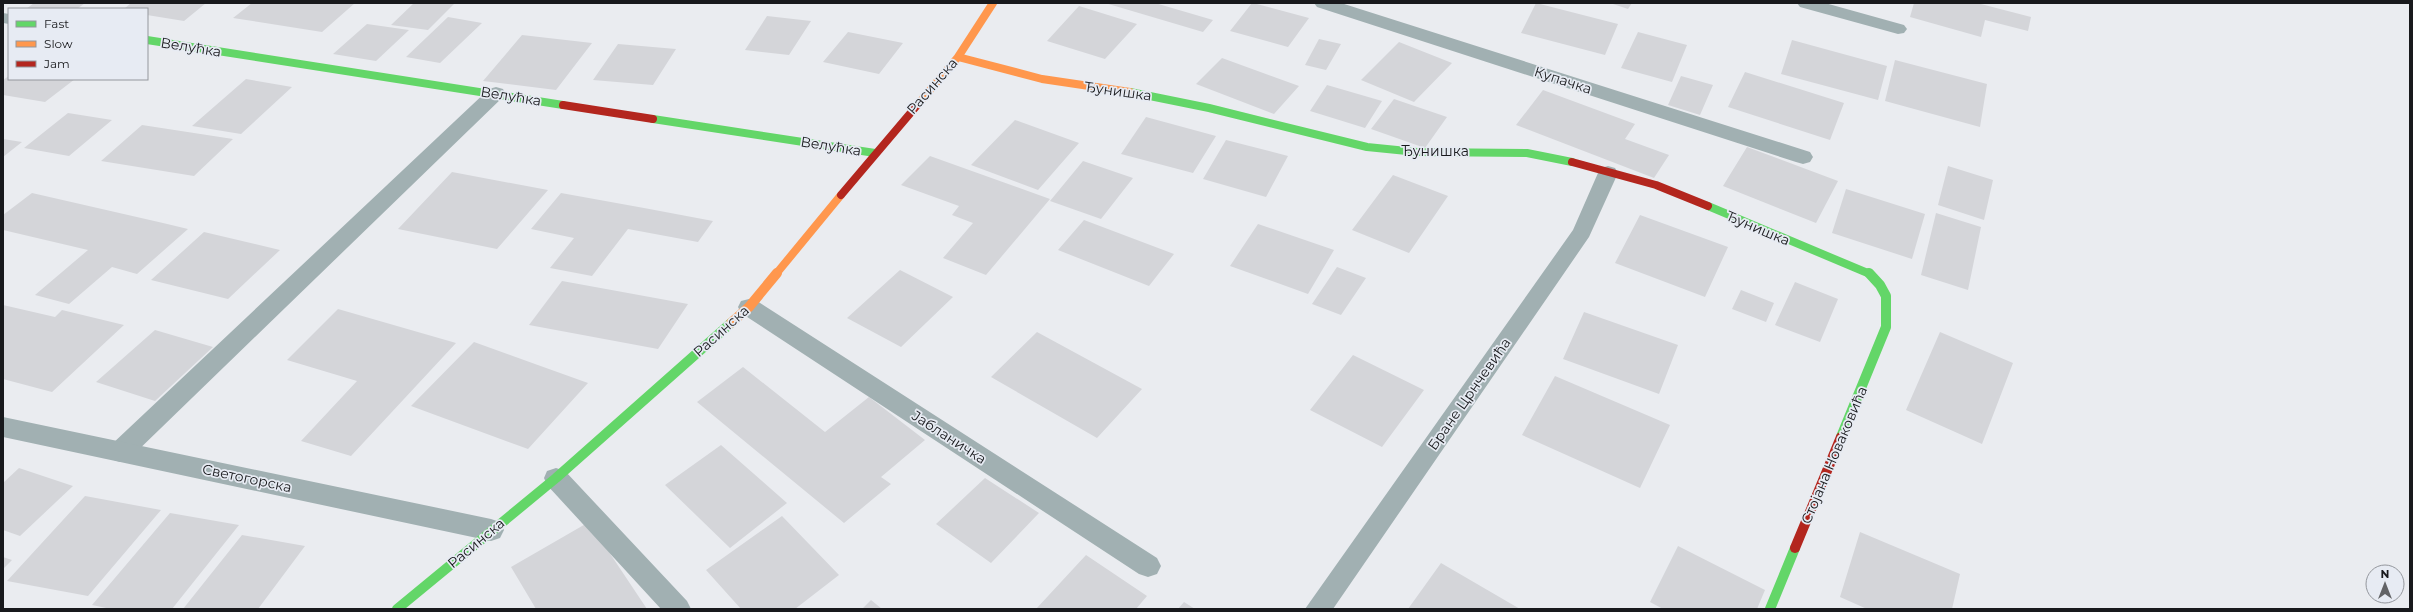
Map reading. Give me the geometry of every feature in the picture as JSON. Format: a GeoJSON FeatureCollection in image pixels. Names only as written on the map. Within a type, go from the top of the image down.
{"type":"FeatureCollection","features":[{"type":"Feature","properties":{"kind":"street","name":"Расинска"},"geometry":{"type":"LineString","coordinates":[[406,606],[491,530],[556,478],[749,306],[875,153],[958,57],[993,3]]}},
{"type":"Feature","properties":{"kind":"street","name":"Купачка"},"geometry":{"type":"LineString","coordinates":[[1323,3],[1803,156]]}},
{"type":"Feature","properties":{"kind":"street"},"geometry":{"type":"LineString","coordinates":[[1806,3],[1898,28]]}},
{"type":"Feature","properties":{"kind":"street","name":"Велућка"},"geometry":{"type":"LineString","coordinates":[[148,40],[875,153]]}},
{"type":"Feature","properties":{"kind":"street","name":"Ђунишка"},"geometry":{"type":"LineString","coordinates":[[958,57],[1042,79],[1180,100],[1343,143],[1394,151],[1513,150],[1538,152],[1608,173],[1656,185],[1798,244],[1857,266],[1876,279],[1887,297]]}},
{"type":"Feature","properties":{"kind":"street"},"geometry":{"type":"LineString","coordinates":[[120,452],[496,93]]}},
{"type":"Feature","properties":{"kind":"street","name":"Бране Црнчевића"},"geometry":{"type":"LineString","coordinates":[[1318,609],[1582,232],[1608,173]]}},
{"type":"Feature","properties":{"kind":"street","name":"Стојана Новаковића"},"geometry":{"type":"LineString","coordinates":[[1770,609],[1886,328],[1887,297]]}},
{"type":"Feature","properties":{"kind":"street","name":"Јабланичка"},"geometry":{"type":"LineString","coordinates":[[749,306],[1148,566]]}},
{"type":"Feature","properties":{"kind":"street","name":"Светогорска"},"geometry":{"type":"LineString","coordinates":[[3,427],[491,530]]}},
{"type":"Feature","properties":{"kind":"street"},"geometry":{"type":"LineString","coordinates":[[556,478],[678,609]]}},
{"type":"Feature","properties":{"kind":"building"},"geometry":{"type":"Polygon","coordinates":[[[34,3],[85,3],[78,8],[27,8],[34,3]]]}},
{"type":"Feature","properties":{"kind":"building"},"geometry":{"type":"Polygon","coordinates":[[[131,3],[206,3],[184,21],[148,15],[148,8],[125,8],[131,3]]]}},
{"type":"Feature","properties":{"kind":"building"},"geometry":{"type":"Polygon","coordinates":[[[252,3],[355,3],[322,32],[233,18],[252,3]]]}},
{"type":"Feature","properties":{"kind":"building"},"geometry":{"type":"Polygon","coordinates":[[[414,3],[455,3],[428,30],[391,25],[414,3]]]}},
{"type":"Feature","properties":{"kind":"building"},"geometry":{"type":"Polygon","coordinates":[[[1105,3],[1155,3],[1213,20],[1203,32],[1105,3]]]}},
{"type":"Feature","properties":{"kind":"building"},"geometry":{"type":"Polygon","coordinates":[[[1252,3],[1309,18],[1288,47],[1230,31],[1252,3]]]}},
{"type":"Feature","properties":{"kind":"building"},"geometry":{"type":"Polygon","coordinates":[[[1536,3],[1618,24],[1605,55],[1521,33],[1536,3]]]}},
{"type":"Feature","properties":{"kind":"building"},"geometry":{"type":"Polygon","coordinates":[[[1610,3],[1632,3],[1628,9],[1610,3]]]}},
{"type":"Feature","properties":{"kind":"building"},"geometry":{"type":"Polygon","coordinates":[[[1914,3],[1977,3],[2031,17],[2028,31],[1985,20],[1981,37],[1910,17],[1914,3]]]}},
{"type":"Feature","properties":{"kind":"building"},"geometry":{"type":"Polygon","coordinates":[[[1079,6],[1137,24],[1105,59],[1047,41],[1079,6]]]}},
{"type":"Feature","properties":{"kind":"building"},"geometry":{"type":"Polygon","coordinates":[[[767,16],[811,21],[789,55],[745,50],[767,16]]]}},
{"type":"Feature","properties":{"kind":"building"},"geometry":{"type":"Polygon","coordinates":[[[448,17],[482,23],[440,63],[406,57],[448,17]]]}},
{"type":"Feature","properties":{"kind":"building"},"geometry":{"type":"Polygon","coordinates":[[[367,24],[409,30],[376,61],[333,54],[367,24]]]}},
{"type":"Feature","properties":{"kind":"building"},"geometry":{"type":"Polygon","coordinates":[[[848,32],[903,43],[879,74],[823,62],[848,32]]]}},
{"type":"Feature","properties":{"kind":"building"},"geometry":{"type":"Polygon","coordinates":[[[1638,32],[1687,45],[1672,82],[1621,68],[1638,32]]]}},
{"type":"Feature","properties":{"kind":"building"},"geometry":{"type":"Polygon","coordinates":[[[522,35],[592,43],[556,90],[483,81],[522,35]]]}},
{"type":"Feature","properties":{"kind":"building"},"geometry":{"type":"Polygon","coordinates":[[[1319,39],[1341,44],[1326,70],[1305,65],[1319,39]]]}},
{"type":"Feature","properties":{"kind":"building"},"geometry":{"type":"Polygon","coordinates":[[[1792,40],[1887,66],[1878,100],[1781,74],[1792,40]]]}},
{"type":"Feature","properties":{"kind":"building"},"geometry":{"type":"Polygon","coordinates":[[[1399,42],[1452,63],[1414,102],[1361,80],[1399,42]]]}},
{"type":"Feature","properties":{"kind":"building"},"geometry":{"type":"Polygon","coordinates":[[[618,44],[676,49],[653,85],[593,80],[618,44]]]}},
{"type":"Feature","properties":{"kind":"building"},"geometry":{"type":"Polygon","coordinates":[[[1222,58],[1299,86],[1274,114],[1196,84],[1222,58]]]}},
{"type":"Feature","properties":{"kind":"building"},"geometry":{"type":"Polygon","coordinates":[[[1895,60],[1987,84],[1980,127],[1885,101],[1895,60]]]}},
{"type":"Feature","properties":{"kind":"building"},"geometry":{"type":"Polygon","coordinates":[[[1745,72],[1844,103],[1830,140],[1728,107],[1745,72]]]}},
{"type":"Feature","properties":{"kind":"building"},"geometry":{"type":"Polygon","coordinates":[[[1681,76],[1713,85],[1700,115],[1668,105],[1681,76]]]}},
{"type":"Feature","properties":{"kind":"building"},"geometry":{"type":"Polygon","coordinates":[[[8,77],[8,80],[74,80],[45,102],[3,95],[3,80],[8,77]]]}},
{"type":"Feature","properties":{"kind":"building"},"geometry":{"type":"Polygon","coordinates":[[[246,79],[292,87],[241,134],[192,126],[246,79]]]}},
{"type":"Feature","properties":{"kind":"building"},"geometry":{"type":"Polygon","coordinates":[[[1327,85],[1382,101],[1365,128],[1310,111],[1327,85]]]}},
{"type":"Feature","properties":{"kind":"building"},"geometry":{"type":"Polygon","coordinates":[[[1543,90],[1635,124],[1625,139],[1669,155],[1654,178],[1516,125],[1543,90]]]}},
{"type":"Feature","properties":{"kind":"building"},"geometry":{"type":"Polygon","coordinates":[[[1394,99],[1447,117],[1425,148],[1371,129],[1394,99]]]}},
{"type":"Feature","properties":{"kind":"building"},"geometry":{"type":"Polygon","coordinates":[[[68,113],[112,120],[69,156],[24,148],[68,113]]]}},
{"type":"Feature","properties":{"kind":"building"},"geometry":{"type":"Polygon","coordinates":[[[1146,117],[1216,136],[1193,173],[1121,154],[1146,117]]]}},
{"type":"Feature","properties":{"kind":"building"},"geometry":{"type":"Polygon","coordinates":[[[1015,120],[1079,143],[1038,190],[971,165],[1015,120]]]}},
{"type":"Feature","properties":{"kind":"building"},"geometry":{"type":"Polygon","coordinates":[[[142,125],[233,139],[194,176],[101,161],[142,125]]]}},
{"type":"Feature","properties":{"kind":"building"},"geometry":{"type":"Polygon","coordinates":[[[3,139],[22,142],[3,157],[3,139]]]}},
{"type":"Feature","properties":{"kind":"building"},"geometry":{"type":"Polygon","coordinates":[[[1226,140],[1288,156],[1266,197],[1203,179],[1226,140]]]}},
{"type":"Feature","properties":{"kind":"building"},"geometry":{"type":"Polygon","coordinates":[[[1747,147],[1838,181],[1816,223],[1723,186],[1747,147]]]}},
{"type":"Feature","properties":{"kind":"building"},"geometry":{"type":"Polygon","coordinates":[[[930,156],[1050,199],[986,275],[943,258],[973,223],[952,215],[959,206],[901,185],[930,156]]]}},
{"type":"Feature","properties":{"kind":"building"},"geometry":{"type":"Polygon","coordinates":[[[1083,161],[1133,178],[1101,219],[1050,201],[1083,161]]]}},
{"type":"Feature","properties":{"kind":"building"},"geometry":{"type":"Polygon","coordinates":[[[1948,166],[1993,180],[1984,220],[1938,205],[1948,166]]]}},
{"type":"Feature","properties":{"kind":"building"},"geometry":{"type":"Polygon","coordinates":[[[452,172],[548,190],[497,249],[398,229],[452,172]]]}},
{"type":"Feature","properties":{"kind":"building"},"geometry":{"type":"Polygon","coordinates":[[[1393,175],[1448,196],[1409,253],[1352,230],[1393,175]]]}},
{"type":"Feature","properties":{"kind":"building"},"geometry":{"type":"Polygon","coordinates":[[[1846,189],[1925,214],[1912,259],[1832,233],[1846,189]]]}},
{"type":"Feature","properties":{"kind":"building"},"geometry":{"type":"Polygon","coordinates":[[[32,193],[188,229],[137,274],[112,267],[69,304],[35,295],[88,250],[3,230],[3,215],[32,193]]]}},
{"type":"Feature","properties":{"kind":"building"},"geometry":{"type":"Polygon","coordinates":[[[561,193],[713,221],[698,242],[628,229],[592,276],[550,268],[574,238],[531,229],[561,193]]]}},
{"type":"Feature","properties":{"kind":"building"},"geometry":{"type":"Polygon","coordinates":[[[1936,213],[1981,227],[1968,290],[1921,275],[1936,213]]]}},
{"type":"Feature","properties":{"kind":"building"},"geometry":{"type":"Polygon","coordinates":[[[1640,215],[1728,247],[1705,297],[1615,263],[1640,215]]]}},
{"type":"Feature","properties":{"kind":"building"},"geometry":{"type":"Polygon","coordinates":[[[1084,220],[1174,254],[1149,286],[1058,250],[1084,220]]]}},
{"type":"Feature","properties":{"kind":"building"},"geometry":{"type":"Polygon","coordinates":[[[1258,224],[1334,250],[1308,294],[1230,266],[1258,224]]]}},
{"type":"Feature","properties":{"kind":"building"},"geometry":{"type":"Polygon","coordinates":[[[204,232],[280,250],[228,299],[151,280],[204,232]]]}},
{"type":"Feature","properties":{"kind":"building"},"geometry":{"type":"Polygon","coordinates":[[[1337,267],[1366,278],[1341,315],[1312,304],[1337,267]]]}},
{"type":"Feature","properties":{"kind":"building"},"geometry":{"type":"Polygon","coordinates":[[[900,270],[953,297],[901,347],[847,318],[900,270]]]}},
{"type":"Feature","properties":{"kind":"building"},"geometry":{"type":"Polygon","coordinates":[[[562,281],[688,304],[658,349],[529,325],[562,281]]]}},
{"type":"Feature","properties":{"kind":"building"},"geometry":{"type":"Polygon","coordinates":[[[1795,282],[1838,299],[1820,342],[1775,325],[1795,282]]]}},
{"type":"Feature","properties":{"kind":"building"},"geometry":{"type":"Polygon","coordinates":[[[1741,290],[1774,303],[1766,322],[1732,309],[1741,290]]]}},
{"type":"Feature","properties":{"kind":"building"},"geometry":{"type":"Polygon","coordinates":[[[3,305],[55,317],[62,310],[124,325],[52,392],[3,379],[3,305]]]}},
{"type":"Feature","properties":{"kind":"building"},"geometry":{"type":"Polygon","coordinates":[[[338,309],[456,343],[351,456],[301,441],[357,381],[287,360],[338,309]]]}},
{"type":"Feature","properties":{"kind":"building"},"geometry":{"type":"Polygon","coordinates":[[[1584,312],[1678,345],[1659,394],[1563,359],[1584,312]]]}},
{"type":"Feature","properties":{"kind":"building"},"geometry":{"type":"Polygon","coordinates":[[[155,330],[213,347],[155,401],[96,382],[155,330]]]}},
{"type":"Feature","properties":{"kind":"building"},"geometry":{"type":"Polygon","coordinates":[[[1037,332],[1142,389],[1097,438],[991,377],[1037,332]]]}},
{"type":"Feature","properties":{"kind":"building"},"geometry":{"type":"Polygon","coordinates":[[[1940,332],[2013,363],[1982,444],[1906,410],[1940,332]]]}},
{"type":"Feature","properties":{"kind":"building"},"geometry":{"type":"Polygon","coordinates":[[[474,342],[588,383],[528,449],[411,406],[474,342]]]}},
{"type":"Feature","properties":{"kind":"building"},"geometry":{"type":"Polygon","coordinates":[[[1353,355],[1424,390],[1382,447],[1310,410],[1353,355]]]}},
{"type":"Feature","properties":{"kind":"building"},"geometry":{"type":"Polygon","coordinates":[[[743,367],[825,432],[869,397],[925,440],[881,477],[891,484],[844,523],[697,402],[743,367]]]}},
{"type":"Feature","properties":{"kind":"building"},"geometry":{"type":"Polygon","coordinates":[[[1555,376],[1670,425],[1640,488],[1522,435],[1555,376]]]}},
{"type":"Feature","properties":{"kind":"building"},"geometry":{"type":"Polygon","coordinates":[[[721,445],[787,503],[730,548],[665,485],[721,445]]]}},
{"type":"Feature","properties":{"kind":"building"},"geometry":{"type":"Polygon","coordinates":[[[19,468],[73,486],[20,536],[3,530],[3,483],[19,468]]]}},
{"type":"Feature","properties":{"kind":"building"},"geometry":{"type":"Polygon","coordinates":[[[985,478],[1039,513],[991,563],[936,524],[985,478]]]}},
{"type":"Feature","properties":{"kind":"building"},"geometry":{"type":"Polygon","coordinates":[[[85,496],[161,510],[88,596],[7,581],[85,496]]]}},
{"type":"Feature","properties":{"kind":"building"},"geometry":{"type":"Polygon","coordinates":[[[170,513],[239,525],[172,609],[111,609],[92,605],[170,513]]]}},
{"type":"Feature","properties":{"kind":"building"},"geometry":{"type":"Polygon","coordinates":[[[782,516],[839,575],[795,609],[741,609],[706,570],[782,516]]]}},
{"type":"Feature","properties":{"kind":"building"},"geometry":{"type":"Polygon","coordinates":[[[589,522],[647,609],[536,609],[511,567],[589,522]]]}},
{"type":"Feature","properties":{"kind":"building"},"geometry":{"type":"Polygon","coordinates":[[[1860,532],[1960,574],[1952,609],[1867,609],[1840,597],[1860,532]]]}},
{"type":"Feature","properties":{"kind":"building"},"geometry":{"type":"Polygon","coordinates":[[[242,535],[305,546],[258,609],[183,609],[242,535]]]}},
{"type":"Feature","properties":{"kind":"building"},"geometry":{"type":"Polygon","coordinates":[[[1678,546],[1765,590],[1757,609],[1663,609],[1650,602],[1678,546]]]}},
{"type":"Feature","properties":{"kind":"building"},"geometry":{"type":"Polygon","coordinates":[[[1086,555],[1147,596],[1136,609],[1036,609],[1086,555]]]}},
{"type":"Feature","properties":{"kind":"building"},"geometry":{"type":"Polygon","coordinates":[[[3,557],[12,560],[3,569],[3,557]]]}},
{"type":"Feature","properties":{"kind":"building"},"geometry":{"type":"Polygon","coordinates":[[[1441,563],[1520,609],[1408,609],[1441,563]]]}},
{"type":"Feature","properties":{"kind":"building"},"geometry":{"type":"Polygon","coordinates":[[[871,600],[882,609],[862,609],[871,600]]]}},
{"type":"Feature","properties":{"kind":"building"},"geometry":{"type":"Polygon","coordinates":[[[1184,602],[1195,609],[1178,609],[1184,602]]]}},
{"type":"Feature","properties":{"kind":"traffic: fast"},"geometry":{"type":"LineString","coordinates":[[148,40],[563,105]]}},
{"type":"Feature","properties":{"kind":"traffic: fast"},"geometry":{"type":"LineString","coordinates":[[1130,92],[1209,108],[1354,145],[1381,150],[1417,152],[1505,151],[1550,156],[1572,162]]}},
{"type":"Feature","properties":{"kind":"traffic: fast"},"geometry":{"type":"LineString","coordinates":[[653,119],[875,153]]}},
{"type":"Feature","properties":{"kind":"traffic: fast"},"geometry":{"type":"LineString","coordinates":[[1708,206],[1868,272],[1880,285],[1886,296],[1886,327],[1841,437]]}},
{"type":"Feature","properties":{"kind":"traffic: fast"},"geometry":{"type":"LineString","coordinates":[[397,609],[556,478],[731,323]]}},
{"type":"Feature","properties":{"kind":"traffic: fast"},"geometry":{"type":"LineString","coordinates":[[1770,609],[1795,548]]}},
{"type":"Feature","properties":{"kind":"traffic: slow"},"geometry":{"type":"LineString","coordinates":[[919,103],[958,57],[993,3]]}},
{"type":"Feature","properties":{"kind":"traffic: slow"},"geometry":{"type":"LineString","coordinates":[[958,57],[1042,79],[1130,92]]}},
{"type":"Feature","properties":{"kind":"traffic: slow"},"geometry":{"type":"LineString","coordinates":[[731,323],[749,307],[841,195]]}},
{"type":"Feature","properties":{"kind":"traffic: jam"},"geometry":{"type":"LineString","coordinates":[[841,195],[919,103]]}},
{"type":"Feature","properties":{"kind":"traffic: jam"},"geometry":{"type":"LineString","coordinates":[[563,105],[653,119]]}},
{"type":"Feature","properties":{"kind":"traffic: jam"},"geometry":{"type":"LineString","coordinates":[[1572,162],[1656,185],[1708,206]]}},
{"type":"Feature","properties":{"kind":"traffic: jam"},"geometry":{"type":"LineString","coordinates":[[1795,548],[1841,437]]}}]}
